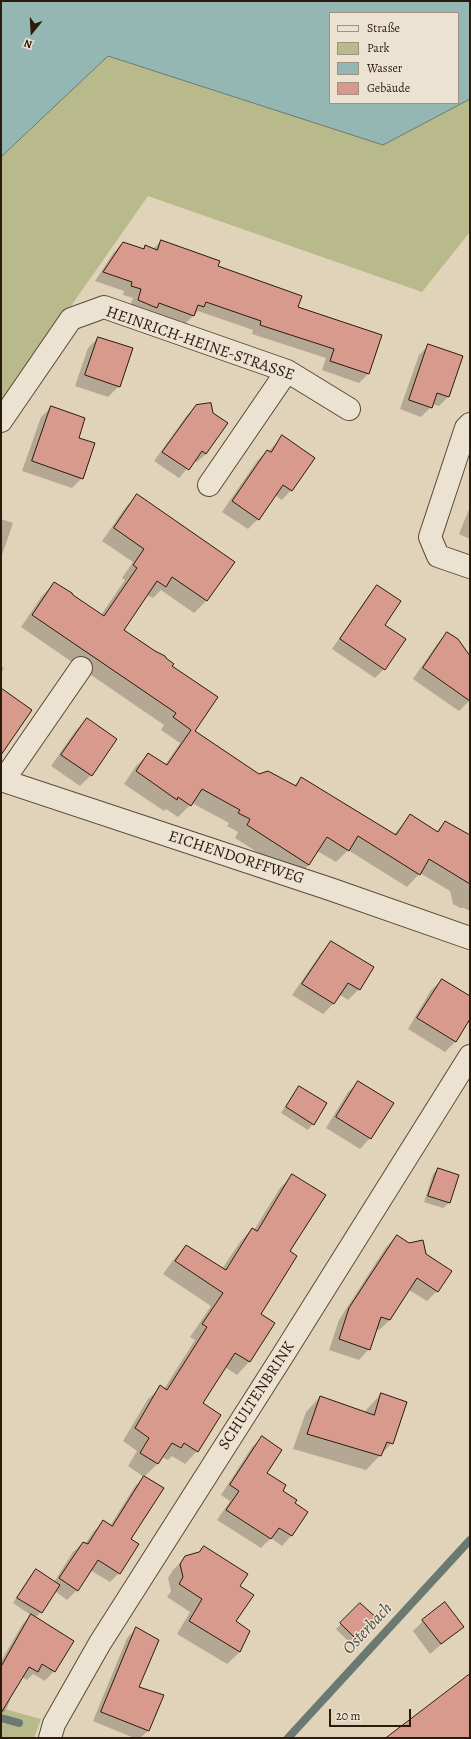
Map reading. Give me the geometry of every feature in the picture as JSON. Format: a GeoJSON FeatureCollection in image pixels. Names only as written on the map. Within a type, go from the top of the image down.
{"type":"FeatureCollection","features":[{"type":"Feature","properties":{"kind":"street","name":"HEINRICH-HEINE-STRASSE"},"geometry":{"type":"LineString","coordinates":[[1,421],[71,319],[104,307],[287,371],[349,409]]}},
{"type":"Feature","properties":{"kind":"street"},"geometry":{"type":"LineString","coordinates":[[209,485],[287,371]]}},
{"type":"Feature","properties":{"kind":"street"},"geometry":{"type":"LineString","coordinates":[[470,424],[466,428],[430,537],[438,556],[470,567]]}},
{"type":"Feature","properties":{"kind":"street"},"geometry":{"type":"LineString","coordinates":[[2,781],[81,668]]}},
{"type":"Feature","properties":{"kind":"street","name":"EICHENDORFFWEG"},"geometry":{"type":"LineString","coordinates":[[2,781],[322,887],[470,938]]}},
{"type":"Feature","properties":{"kind":"street","name":"SCHULTENBRINK"},"geometry":{"type":"LineString","coordinates":[[50,1738],[54,1724],[100,1643],[283,1355],[470,1056]]}},
{"type":"Feature","properties":{"kind":"green space"},"geometry":{"type":"Polygon","coordinates":[[[108,56],[383,145],[470,99],[470,232],[422,292],[148,196],[1,406],[1,157],[108,56]]]}},
{"type":"Feature","properties":{"kind":"green space"},"geometry":{"type":"Polygon","coordinates":[[[1,1708],[41,1719],[34,1738],[1,1738],[1,1708]]]}},
{"type":"Feature","properties":{"kind":"water"},"geometry":{"type":"Polygon","coordinates":[[[1,1],[470,1],[470,99],[383,145],[108,56],[1,157],[1,1]]]}},
{"type":"Feature","properties":{"kind":"building"},"geometry":{"type":"Polygon","coordinates":[[[161,240],[220,261],[218,266],[302,296],[298,307],[382,335],[369,374],[330,361],[334,349],[260,325],[261,321],[206,302],[204,307],[198,305],[194,316],[159,303],[157,308],[138,300],[141,289],[131,286],[132,282],[103,272],[123,242],[144,249],[145,245],[157,250],[161,240]]]}},
{"type":"Feature","properties":{"kind":"building"},"geometry":{"type":"Polygon","coordinates":[[[98,337],[133,348],[120,387],[85,375],[98,337]]]}},
{"type":"Feature","properties":{"kind":"building"},"geometry":{"type":"Polygon","coordinates":[[[428,344],[463,356],[449,397],[437,393],[432,408],[409,400],[428,344]]]}},
{"type":"Feature","properties":{"kind":"building"},"geometry":{"type":"Polygon","coordinates":[[[211,403],[213,413],[228,423],[206,454],[202,451],[189,470],[162,452],[196,405],[211,403]]]}},
{"type":"Feature","properties":{"kind":"building"},"geometry":{"type":"Polygon","coordinates":[[[51,406],[85,418],[79,438],[95,443],[83,479],[32,461],[51,406]]]}},
{"type":"Feature","properties":{"kind":"building"},"geometry":{"type":"Polygon","coordinates":[[[282,435],[315,458],[292,491],[283,485],[259,520],[232,501],[267,450],[271,452],[282,435]]]}},
{"type":"Feature","properties":{"kind":"building"},"geometry":{"type":"Polygon","coordinates":[[[137,494],[235,562],[207,601],[172,577],[166,587],[157,581],[124,630],[165,656],[174,664],[172,666],[218,697],[195,731],[259,774],[268,771],[296,786],[301,777],[396,835],[410,814],[438,832],[445,821],[470,835],[470,884],[429,859],[420,875],[358,836],[349,851],[327,837],[309,865],[247,825],[250,819],[238,813],[240,810],[202,789],[191,806],[178,797],[177,800],[136,771],[148,753],[167,765],[191,730],[173,717],[176,713],[32,615],[54,582],[104,616],[137,568],[133,565],[144,549],[114,528],[137,494]]]}},
{"type":"Feature","properties":{"kind":"building"},"geometry":{"type":"Polygon","coordinates":[[[377,585],[401,601],[385,625],[406,639],[385,670],[340,639],[377,585]]]}},
{"type":"Feature","properties":{"kind":"building"},"geometry":{"type":"Polygon","coordinates":[[[447,632],[458,639],[470,656],[470,701],[423,668],[447,632]]]}},
{"type":"Feature","properties":{"kind":"building"},"geometry":{"type":"Polygon","coordinates":[[[1,688],[32,710],[1,755],[1,688]]]}},
{"type":"Feature","properties":{"kind":"building"},"geometry":{"type":"Polygon","coordinates":[[[87,718],[117,739],[92,776],[61,755],[87,718]]]}},
{"type":"Feature","properties":{"kind":"building"},"geometry":{"type":"Polygon","coordinates":[[[331,941],[374,967],[360,990],[348,983],[334,1004],[302,984],[331,941]]]}},
{"type":"Feature","properties":{"kind":"building"},"geometry":{"type":"Polygon","coordinates":[[[442,979],[470,996],[470,1019],[456,1042],[417,1018],[442,979]]]}},
{"type":"Feature","properties":{"kind":"building"},"geometry":{"type":"Polygon","coordinates":[[[358,1081],[394,1103],[371,1139],[336,1117],[358,1081]]]}},
{"type":"Feature","properties":{"kind":"building"},"geometry":{"type":"Polygon","coordinates":[[[299,1086],[327,1103],[314,1125],[286,1107],[299,1086]]]}},
{"type":"Feature","properties":{"kind":"building"},"geometry":{"type":"Polygon","coordinates":[[[438,1168],[459,1175],[450,1203],[428,1196],[438,1168]]]}},
{"type":"Feature","properties":{"kind":"building"},"geometry":{"type":"Polygon","coordinates":[[[292,1174],[326,1195],[290,1251],[297,1256],[261,1314],[275,1323],[250,1362],[235,1353],[203,1403],[221,1415],[198,1452],[184,1443],[181,1448],[172,1443],[158,1464],[140,1453],[149,1438],[135,1428],[160,1385],[167,1390],[207,1327],[202,1324],[223,1293],[175,1261],[186,1245],[226,1270],[252,1228],[257,1231],[292,1174]]]}},
{"type":"Feature","properties":{"kind":"building"},"geometry":{"type":"Polygon","coordinates":[[[397,1235],[409,1243],[423,1240],[426,1254],[452,1271],[438,1292],[417,1278],[390,1320],[381,1317],[370,1350],[339,1339],[349,1308],[397,1235]]]}},
{"type":"Feature","properties":{"kind":"building"},"geometry":{"type":"Polygon","coordinates":[[[381,1393],[407,1402],[393,1444],[387,1442],[381,1456],[307,1434],[320,1396],[374,1415],[381,1393]]]}},
{"type":"Feature","properties":{"kind":"building"},"geometry":{"type":"Polygon","coordinates":[[[262,1436],[282,1450],[267,1473],[286,1485],[283,1491],[297,1500],[295,1503],[308,1512],[292,1536],[279,1528],[271,1539],[226,1510],[239,1491],[230,1485],[262,1436]]]}},
{"type":"Feature","properties":{"kind":"building"},"geometry":{"type":"Polygon","coordinates":[[[144,1476],[164,1488],[131,1539],[139,1544],[120,1574],[98,1560],[78,1591],[59,1578],[83,1542],[88,1544],[103,1520],[112,1526],[144,1476]]]}},
{"type":"Feature","properties":{"kind":"building"},"geometry":{"type":"Polygon","coordinates":[[[204,1546],[248,1574],[240,1586],[254,1595],[236,1621],[250,1631],[240,1652],[189,1621],[202,1599],[179,1584],[183,1577],[180,1564],[185,1556],[199,1552],[204,1546]]]}},
{"type":"Feature","properties":{"kind":"building"},"geometry":{"type":"Polygon","coordinates":[[[36,1569],[60,1585],[42,1613],[17,1598],[36,1569]]]}},
{"type":"Feature","properties":{"kind":"building"},"geometry":{"type":"Polygon","coordinates":[[[445,1602],[464,1627],[441,1644],[422,1620],[445,1602]]]}},
{"type":"Feature","properties":{"kind":"building"},"geometry":{"type":"Polygon","coordinates":[[[360,1603],[378,1619],[357,1640],[340,1623],[360,1603]]]}},
{"type":"Feature","properties":{"kind":"building"},"geometry":{"type":"Polygon","coordinates":[[[31,1614],[74,1641],[55,1672],[42,1664],[38,1672],[29,1667],[1,1713],[1,1667],[31,1614]]]}},
{"type":"Feature","properties":{"kind":"building"},"geometry":{"type":"Polygon","coordinates":[[[136,1627],[159,1640],[139,1687],[164,1695],[149,1731],[101,1712],[136,1627]]]}},
{"type":"Feature","properties":{"kind":"building"},"geometry":{"type":"Polygon","coordinates":[[[470,1674],[470,1738],[386,1738],[470,1674]]]}},
{"type":"Feature","properties":{"kind":"waterway","name":"Osterbach"},"geometry":{"type":"LineString","coordinates":[[288,1738],[470,1540]]}},
{"type":"Feature","properties":{"kind":"waterway"},"geometry":{"type":"LineString","coordinates":[[1,1718],[19,1723]]}}]}
